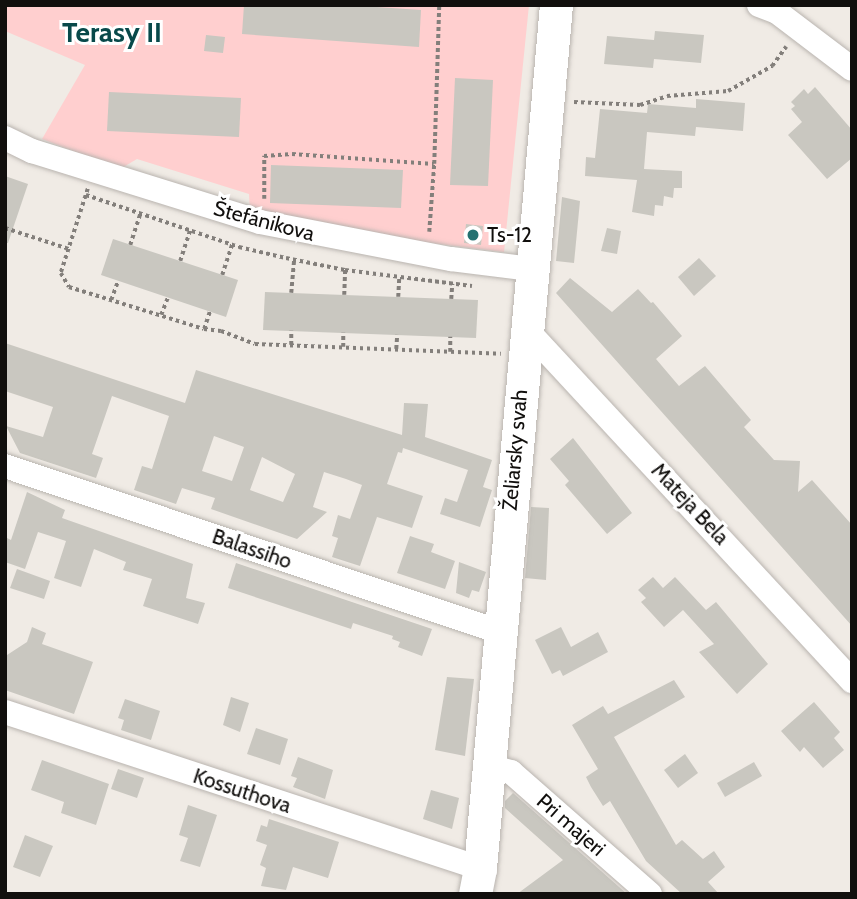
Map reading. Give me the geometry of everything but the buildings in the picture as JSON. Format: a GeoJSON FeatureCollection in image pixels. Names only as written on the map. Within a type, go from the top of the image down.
{"type":"FeatureCollection","features":[{"type":"Feature","properties":{"kind":"street","name":"Želiarsky svah"},"geometry":{"type":"LineString","coordinates":[[477,881],[556,5]]}},
{"type":"Feature","properties":{"kind":"street"},"geometry":{"type":"LineString","coordinates":[[759,5],[777,12],[852,69]]}},
{"type":"Feature","properties":{"kind":"street","name":"Štefánikova"},"geometry":{"type":"LineString","coordinates":[[5,138],[32,151],[260,222],[451,259],[531,269]]}},
{"type":"Feature","properties":{"kind":"street","name":"Mateja Bela"},"geometry":{"type":"LineString","coordinates":[[526,329],[852,681]]}},
{"type":"Feature","properties":{"kind":"street","name":"Balassiho"},"geometry":{"type":"LineString","coordinates":[[5,466],[500,632]]}},
{"type":"Feature","properties":{"kind":"street","name":"Kossuthova"},"geometry":{"type":"LineString","coordinates":[[5,712],[477,881]]}},
{"type":"Feature","properties":{"kind":"street","name":"Pri majeri"},"geometry":{"type":"LineString","coordinates":[[487,766],[511,772],[650,894]]}},
{"type":"Feature","properties":{"kind":"path"},"geometry":{"type":"LineString","coordinates":[[429,233],[439,5]]}},
{"type":"Feature","properties":{"kind":"path"},"geometry":{"type":"LineString","coordinates":[[566,102],[640,105],[667,96],[728,91],[772,66],[788,45]]}},
{"type":"Feature","properties":{"kind":"path"},"geometry":{"type":"LineString","coordinates":[[264,202],[264,156],[292,155],[434,164]]}},
{"type":"Feature","properties":{"kind":"path"},"geometry":{"type":"LineString","coordinates":[[93,171],[61,273],[69,287],[221,331],[255,344],[505,354]]}},
{"type":"Feature","properties":{"kind":"path"},"geometry":{"type":"LineString","coordinates":[[130,245],[140,214]]}},
{"type":"Feature","properties":{"kind":"path"},"geometry":{"type":"LineString","coordinates":[[5,228],[69,249]]}},
{"type":"Feature","properties":{"kind":"path"},"geometry":{"type":"LineString","coordinates":[[180,261],[191,230]]}},
{"type":"Feature","properties":{"kind":"path"},"geometry":{"type":"LineString","coordinates":[[222,275],[232,244]]}},
{"type":"Feature","properties":{"kind":"path"},"geometry":{"type":"LineString","coordinates":[[291,293],[294,259]]}},
{"type":"Feature","properties":{"kind":"path"},"geometry":{"type":"LineString","coordinates":[[344,295],[345,270]]}},
{"type":"Feature","properties":{"kind":"path"},"geometry":{"type":"LineString","coordinates":[[398,297],[399,278]]}},
{"type":"Feature","properties":{"kind":"path"},"geometry":{"type":"LineString","coordinates":[[111,300],[118,281]]}},
{"type":"Feature","properties":{"kind":"path"},"geometry":{"type":"LineString","coordinates":[[451,299],[452,284]]}},
{"type":"Feature","properties":{"kind":"path"},"geometry":{"type":"LineString","coordinates":[[161,315],[168,298]]}},
{"type":"Feature","properties":{"kind":"path"},"geometry":{"type":"LineString","coordinates":[[204,328],[209,311]]}},
{"type":"Feature","properties":{"kind":"path"},"geometry":{"type":"LineString","coordinates":[[290,345],[291,331]]}},
{"type":"Feature","properties":{"kind":"path"},"geometry":{"type":"LineString","coordinates":[[343,347],[344,333]]}},
{"type":"Feature","properties":{"kind":"path"},"geometry":{"type":"LineString","coordinates":[[396,349],[397,335]]}},
{"type":"Feature","properties":{"kind":"path"},"geometry":{"type":"LineString","coordinates":[[450,337],[450,352]]}},
{"type":"Feature","properties":{"kind":"shaded area"},"geometry":{"type":"Polygon","coordinates":[[[5,5],[529,5],[504,252],[406,240],[250,212],[249,194],[137,159],[120,169],[42,139],[85,65],[5,31],[5,5]]]}},
{"type":"Feature","properties":{"kind":"place","name":"Ts-12"},"geometry":{"type":"Point","coordinates":[473,235]}},
{"type":"Feature","properties":{"kind":"district","name":"Terasy II"},"geometry":{"type":"Point","coordinates":[112,32]}}]}
